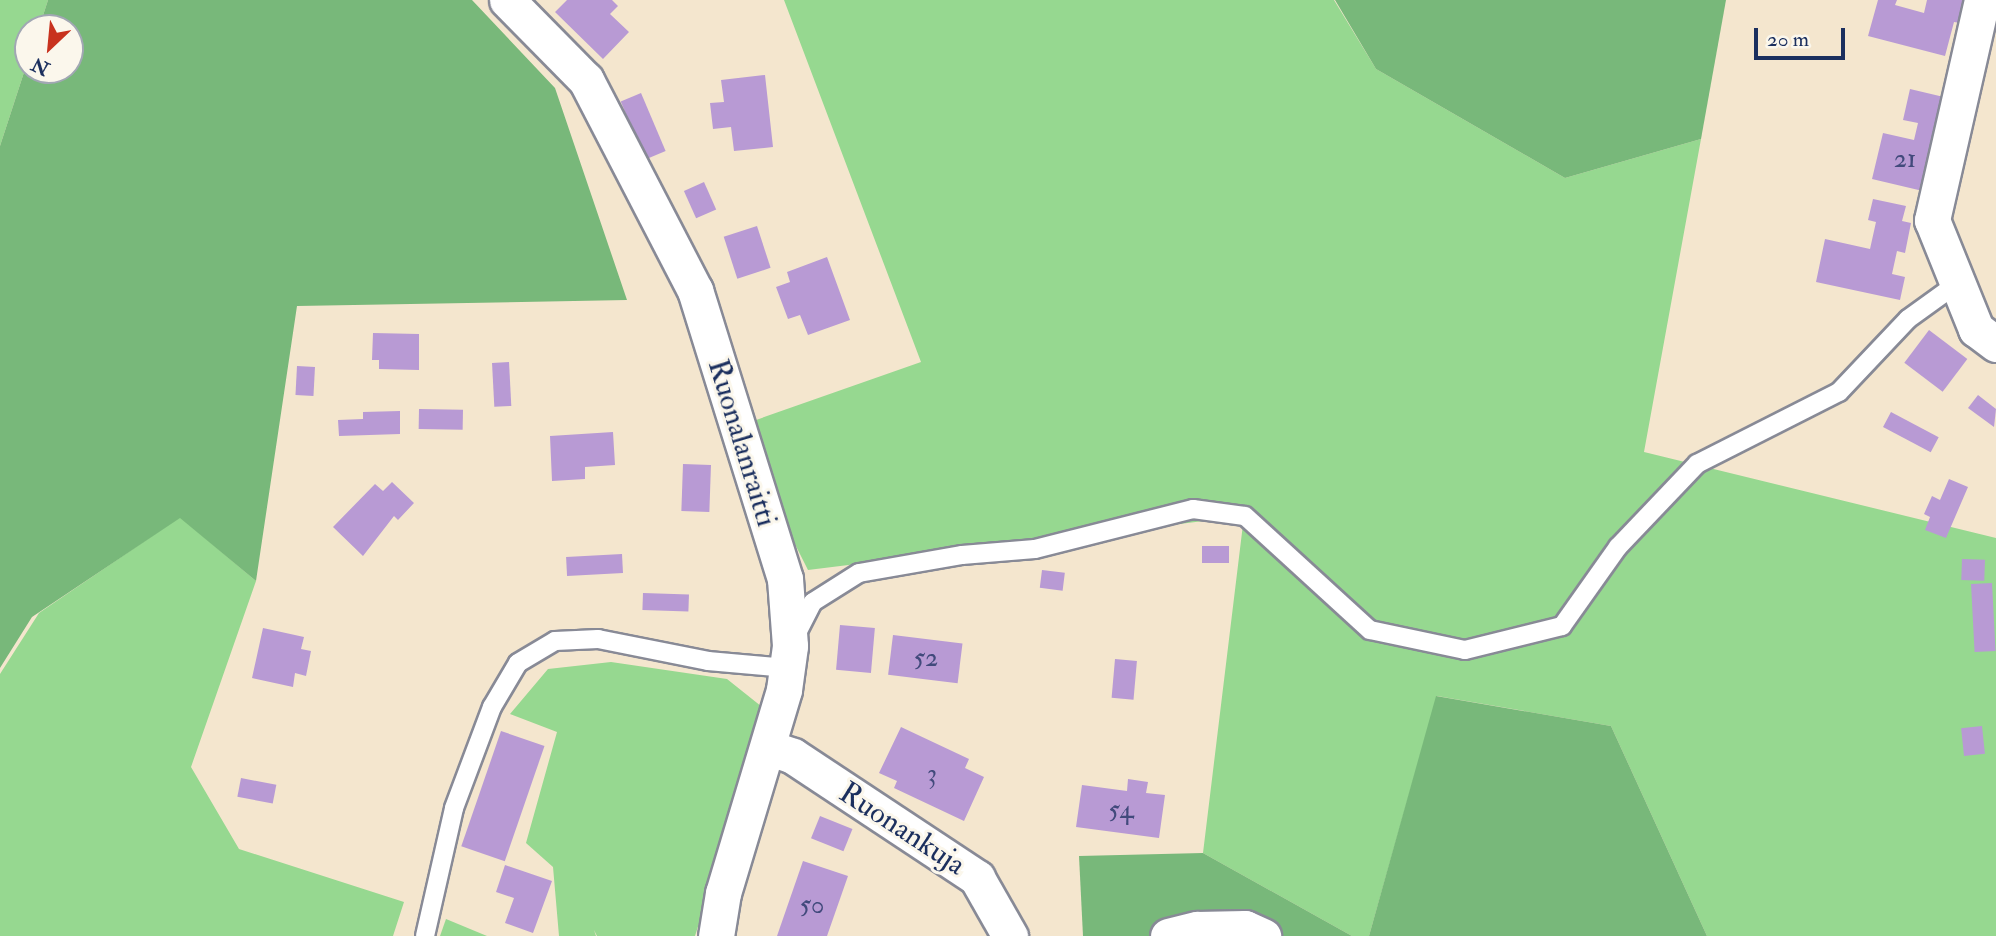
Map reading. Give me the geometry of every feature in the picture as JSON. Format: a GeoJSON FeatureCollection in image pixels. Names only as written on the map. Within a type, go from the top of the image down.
{"type":"FeatureCollection","features":[{"type":"Feature","properties":{"kind":"street","name":"Ruonalanraitti"},"geometry":{"type":"LineString","coordinates":[[507,0],[586,80],[695,290],[785,579],[789,657],[770,748],[723,893],[716,936]]}},
{"type":"Feature","properties":{"kind":"street"},"geometry":{"type":"LineString","coordinates":[[1982,0],[1932,220],[1976,329],[1996,344]]}},
{"type":"Feature","properties":{"kind":"street","name":"Ruonankuja"},"geometry":{"type":"LineString","coordinates":[[770,748],[793,756],[977,878],[1010,936]]}},
{"type":"Feature","properties":{"kind":"street"},"geometry":{"type":"LineString","coordinates":[[1168,936],[1197,929],[1245,928],[1264,936]]}},
{"type":"Feature","properties":{"kind":"lane"},"geometry":{"type":"LineString","coordinates":[[425,936],[454,808],[492,707],[518,663],[555,641],[598,639],[708,661],[789,657],[813,602],[859,573],[962,555],[1035,550],[1193,509],[1245,516],[1370,630],[1465,650],[1562,626],[1618,547],[1697,464],[1839,392],[1908,318],[1958,283]]}},
{"type":"Feature","properties":{"kind":"green space"},"geometry":{"type":"Polygon","coordinates":[[[0,0],[48,0],[44,14],[14,14],[14,84],[20,84],[0,146],[0,0]]]}},
{"type":"Feature","properties":{"kind":"green space"},"geometry":{"type":"Polygon","coordinates":[[[48,0],[472,0],[555,88],[627,300],[297,306],[256,581],[180,518],[32,617],[0,668],[0,146],[20,84],[84,84],[84,14],[44,14],[48,0]]]}},
{"type":"Feature","properties":{"kind":"green space"},"geometry":{"type":"Polygon","coordinates":[[[784,0],[1334,0],[1376,69],[1565,178],[1701,139],[1644,452],[1996,538],[1996,936],[1707,936],[1611,726],[1437,696],[1369,936],[1352,936],[1203,853],[1244,516],[808,570],[736,427],[921,362],[784,0]]]}},
{"type":"Feature","properties":{"kind":"green space"},"geometry":{"type":"Polygon","coordinates":[[[1335,0],[1726,0],[1701,139],[1565,178],[1376,69],[1335,0]]]}},
{"type":"Feature","properties":{"kind":"green space"},"geometry":{"type":"Polygon","coordinates":[[[180,517],[256,581],[191,767],[239,849],[404,902],[393,936],[0,936],[0,674],[39,613],[180,517]]]}},
{"type":"Feature","properties":{"kind":"green space"},"geometry":{"type":"Polygon","coordinates":[[[611,662],[727,679],[767,711],[695,936],[597,936],[594,930],[596,936],[559,936],[553,867],[526,843],[557,732],[510,714],[548,669],[611,662]]]}},
{"type":"Feature","properties":{"kind":"green space"},"geometry":{"type":"Polygon","coordinates":[[[1436,696],[1611,726],[1707,936],[1369,936],[1436,696]]]}},
{"type":"Feature","properties":{"kind":"green space"},"geometry":{"type":"Polygon","coordinates":[[[1203,853],[1352,936],[1083,936],[1079,856],[1203,853]]]}},
{"type":"Feature","properties":{"kind":"green space"},"geometry":{"type":"Polygon","coordinates":[[[446,919],[487,936],[440,936],[446,919]]]}},
{"type":"Feature","properties":{"kind":"building"},"geometry":{"type":"Polygon","coordinates":[[[567,0],[612,0],[618,6],[610,14],[629,32],[603,59],[555,12],[567,0]]]}},
{"type":"Feature","properties":{"kind":"building"},"geometry":{"type":"Polygon","coordinates":[[[1878,0],[1897,0],[1895,5],[1924,13],[1927,0],[1966,0],[1960,23],[1954,22],[1945,56],[1868,36],[1878,0]]]}},
{"type":"Feature","properties":{"kind":"building"},"geometry":{"type":"Polygon","coordinates":[[[765,75],[773,147],[734,151],[731,127],[713,129],[710,103],[724,102],[721,80],[765,75]]]}},
{"type":"Feature","properties":{"kind":"building"},"geometry":{"type":"Polygon","coordinates":[[[1910,89],[1948,98],[1927,192],[1872,179],[1883,133],[1914,140],[1918,123],[1903,120],[1910,89]]]}},
{"type":"Feature","properties":{"kind":"building"},"geometry":{"type":"Polygon","coordinates":[[[641,93],[666,151],[645,160],[621,102],[641,93]]]}},
{"type":"Feature","properties":{"kind":"building"},"geometry":{"type":"Polygon","coordinates":[[[704,182],[716,209],[696,218],[684,191],[704,182]]]}},
{"type":"Feature","properties":{"kind":"building"},"geometry":{"type":"Polygon","coordinates":[[[1873,199],[1906,206],[1902,221],[1911,223],[1905,253],[1897,251],[1892,274],[1905,277],[1900,300],[1816,282],[1825,239],[1870,249],[1876,222],[1868,220],[1873,199]]]}},
{"type":"Feature","properties":{"kind":"building"},"geometry":{"type":"Polygon","coordinates":[[[757,226],[771,268],[737,279],[724,237],[757,226]]]}},
{"type":"Feature","properties":{"kind":"building"},"geometry":{"type":"Polygon","coordinates":[[[827,257],[850,320],[808,335],[800,315],[788,319],[776,287],[790,282],[787,272],[827,257]]]}},
{"type":"Feature","properties":{"kind":"building"},"geometry":{"type":"Polygon","coordinates":[[[1929,330],[1967,359],[1943,392],[1904,363],[1929,330]]]}},
{"type":"Feature","properties":{"kind":"building"},"geometry":{"type":"Polygon","coordinates":[[[373,333],[419,334],[419,370],[379,369],[379,360],[372,360],[373,333]]]}},
{"type":"Feature","properties":{"kind":"building"},"geometry":{"type":"Polygon","coordinates":[[[509,362],[511,406],[494,407],[492,363],[509,362]]]}},
{"type":"Feature","properties":{"kind":"building"},"geometry":{"type":"Polygon","coordinates":[[[297,366],[315,367],[313,396],[295,395],[297,366]]]}},
{"type":"Feature","properties":{"kind":"building"},"geometry":{"type":"Polygon","coordinates":[[[1978,395],[1996,409],[1994,427],[1968,408],[1978,395]]]}},
{"type":"Feature","properties":{"kind":"building"},"geometry":{"type":"Polygon","coordinates":[[[419,409],[463,410],[463,430],[419,429],[419,409]]]}},
{"type":"Feature","properties":{"kind":"building"},"geometry":{"type":"Polygon","coordinates":[[[400,411],[400,434],[339,436],[338,420],[363,419],[363,412],[400,411]]]}},
{"type":"Feature","properties":{"kind":"building"},"geometry":{"type":"Polygon","coordinates":[[[1891,412],[1939,437],[1931,452],[1883,427],[1891,412]]]}},
{"type":"Feature","properties":{"kind":"building"},"geometry":{"type":"Polygon","coordinates":[[[613,432],[615,465],[585,467],[585,479],[552,481],[550,436],[613,432]]]}},
{"type":"Feature","properties":{"kind":"building"},"geometry":{"type":"Polygon","coordinates":[[[683,464],[711,465],[709,512],[681,511],[683,464]]]}},
{"type":"Feature","properties":{"kind":"building"},"geometry":{"type":"Polygon","coordinates":[[[1949,479],[1968,487],[1946,538],[1925,530],[1930,517],[1924,514],[1932,496],[1940,500],[1949,479]]]}},
{"type":"Feature","properties":{"kind":"building"},"geometry":{"type":"Polygon","coordinates":[[[392,482],[414,503],[398,520],[394,516],[363,556],[333,527],[375,484],[383,491],[392,482]]]}},
{"type":"Feature","properties":{"kind":"building"},"geometry":{"type":"Polygon","coordinates":[[[1202,546],[1229,546],[1229,563],[1202,563],[1202,546]]]}},
{"type":"Feature","properties":{"kind":"building"},"geometry":{"type":"Polygon","coordinates":[[[622,554],[623,573],[567,576],[566,557],[622,554]]]}},
{"type":"Feature","properties":{"kind":"building"},"geometry":{"type":"Polygon","coordinates":[[[1962,559],[1985,560],[1984,581],[1961,580],[1962,559]]]}},
{"type":"Feature","properties":{"kind":"building"},"geometry":{"type":"Polygon","coordinates":[[[1042,570],[1065,573],[1063,591],[1040,588],[1042,570]]]}},
{"type":"Feature","properties":{"kind":"building"},"geometry":{"type":"Polygon","coordinates":[[[1992,583],[1996,651],[1975,652],[1971,584],[1992,583]]]}},
{"type":"Feature","properties":{"kind":"building"},"geometry":{"type":"Polygon","coordinates":[[[643,593],[689,595],[688,612],[642,610],[643,593]]]}},
{"type":"Feature","properties":{"kind":"building"},"geometry":{"type":"Polygon","coordinates":[[[840,625],[875,628],[871,673],[836,670],[840,625]]]}},
{"type":"Feature","properties":{"kind":"building"},"geometry":{"type":"Polygon","coordinates":[[[263,628],[304,637],[301,649],[311,651],[306,676],[295,673],[293,687],[252,678],[263,628]]]}},
{"type":"Feature","properties":{"kind":"building"},"geometry":{"type":"Polygon","coordinates":[[[893,635],[962,644],[958,683],[888,675],[893,635]]]}},
{"type":"Feature","properties":{"kind":"building"},"geometry":{"type":"Polygon","coordinates":[[[1115,659],[1137,661],[1134,700],[1112,698],[1115,659]]]}},
{"type":"Feature","properties":{"kind":"building"},"geometry":{"type":"Polygon","coordinates":[[[1982,726],[1985,754],[1964,756],[1961,728],[1982,726]]]}},
{"type":"Feature","properties":{"kind":"building"},"geometry":{"type":"Polygon","coordinates":[[[901,727],[969,759],[965,768],[984,777],[964,821],[894,788],[897,781],[879,773],[901,727]]]}},
{"type":"Feature","properties":{"kind":"building"},"geometry":{"type":"Polygon","coordinates":[[[501,731],[544,746],[505,861],[461,846],[501,731]]]}},
{"type":"Feature","properties":{"kind":"building"},"geometry":{"type":"Polygon","coordinates":[[[241,778],[276,785],[273,804],[237,797],[241,778]]]}},
{"type":"Feature","properties":{"kind":"building"},"geometry":{"type":"Polygon","coordinates":[[[1128,779],[1148,782],[1146,793],[1165,795],[1159,838],[1076,827],[1082,785],[1127,791],[1128,779]]]}},
{"type":"Feature","properties":{"kind":"building"},"geometry":{"type":"Polygon","coordinates":[[[820,816],[852,829],[843,851],[811,838],[820,816]]]}},
{"type":"Feature","properties":{"kind":"building"},"geometry":{"type":"Polygon","coordinates":[[[803,861],[848,876],[827,936],[777,936],[803,861]]]}},
{"type":"Feature","properties":{"kind":"building"},"geometry":{"type":"Polygon","coordinates":[[[505,865],[552,881],[533,933],[505,923],[514,898],[496,892],[505,865]]]}}]}
